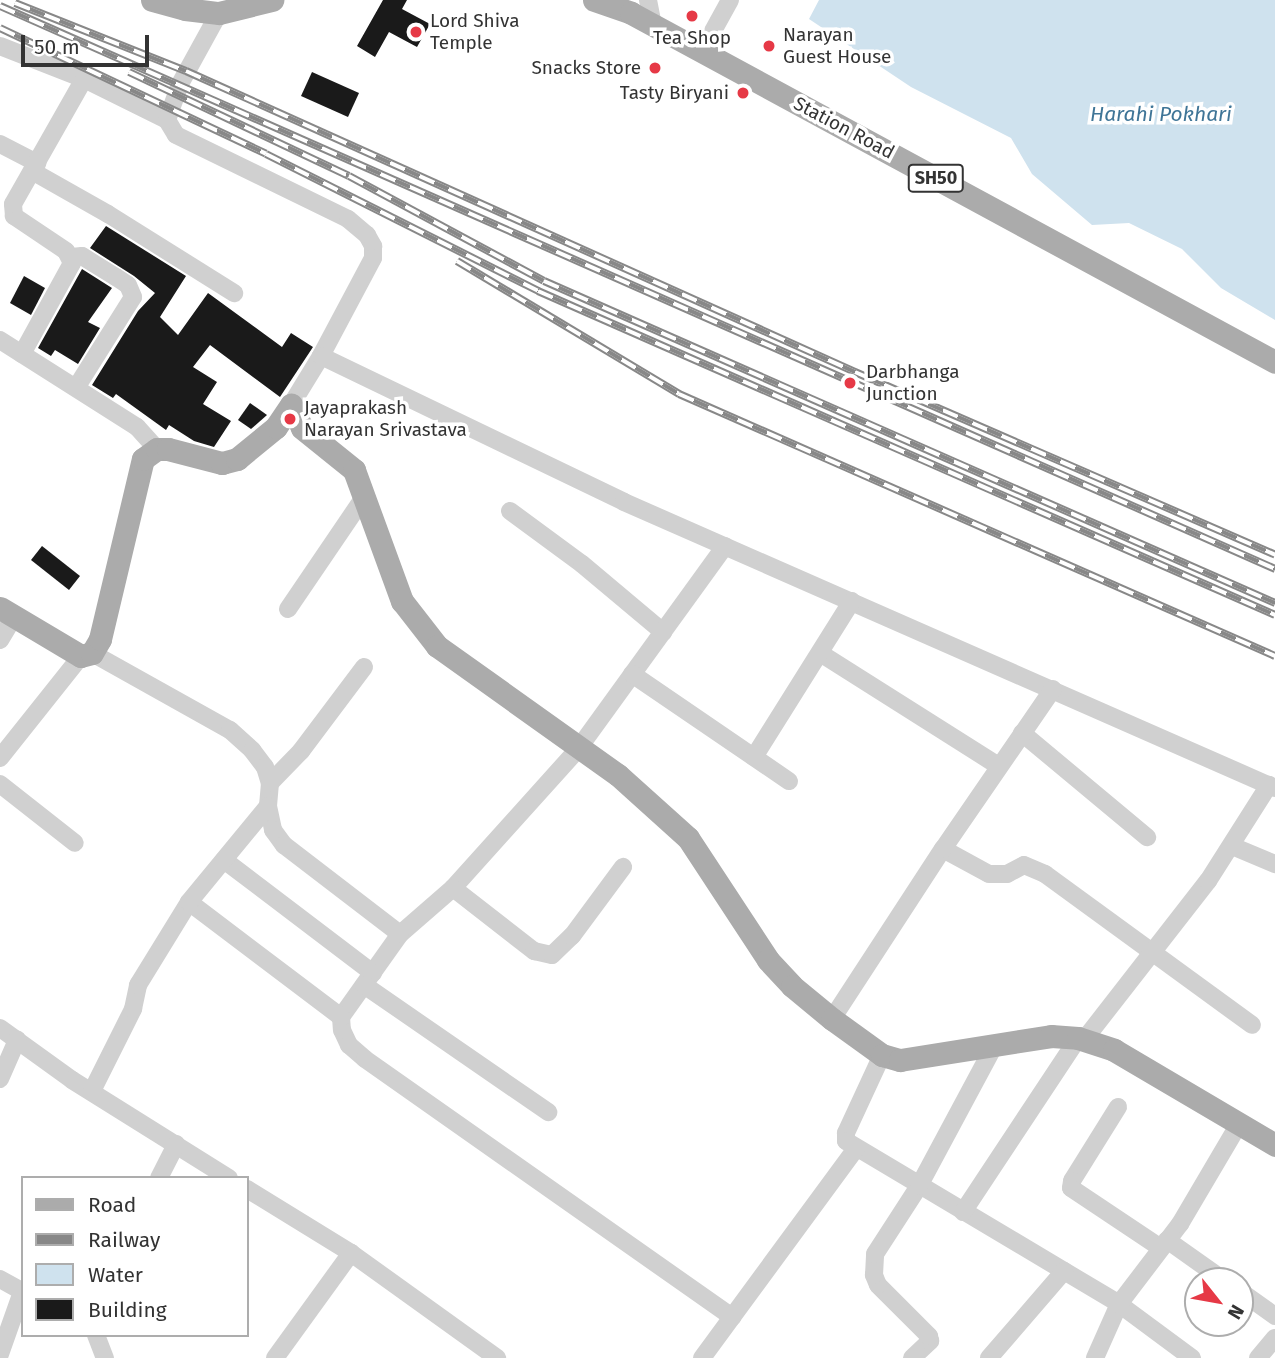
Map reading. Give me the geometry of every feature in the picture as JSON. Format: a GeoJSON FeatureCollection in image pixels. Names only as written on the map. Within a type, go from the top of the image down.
{"type":"FeatureCollection","features":[{"type":"Feature","properties":{"kind":"main road"},"geometry":{"type":"LineString","coordinates":[[152,0],[185,9],[219,13],[272,0]]}},
{"type":"Feature","properties":{"kind":"main road","name":"Station Road"},"geometry":{"type":"LineString","coordinates":[[594,0],[653,25],[702,51],[1275,362]]}},
{"type":"Feature","properties":{"kind":"main road"},"geometry":{"type":"LineString","coordinates":[[7,613],[87,654],[100,639],[138,468],[143,458],[157,449],[222,463],[237,458],[276,427],[290,405],[302,428],[354,470],[402,601],[430,638],[461,665],[618,775],[688,838],[768,960],[792,986],[832,1019],[882,1055],[900,1060],[1051,1036],[1081,1039],[1114,1050],[1275,1145]]}},
{"type":"Feature","properties":{"kind":"main road"},"geometry":{"type":"LineString","coordinates":[[276,427],[302,428]]}},
{"type":"Feature","properties":{"kind":"street"},"geometry":{"type":"LineString","coordinates":[[648,0],[653,25]]}},
{"type":"Feature","properties":{"kind":"street"},"geometry":{"type":"LineString","coordinates":[[702,51],[730,0]]}},
{"type":"Feature","properties":{"kind":"street"},"geometry":{"type":"LineString","coordinates":[[167,120],[180,83],[219,13]]}},
{"type":"Feature","properties":{"kind":"street"},"geometry":{"type":"LineString","coordinates":[[0,46],[84,79],[167,120],[176,135],[348,219],[367,234],[373,246],[373,258],[321,356],[290,405]]}},
{"type":"Feature","properties":{"kind":"street"},"geometry":{"type":"LineString","coordinates":[[76,388],[133,297],[128,285],[82,256],[71,257],[14,216],[13,204],[84,79]]}},
{"type":"Feature","properties":{"kind":"street"},"geometry":{"type":"LineString","coordinates":[[0,144],[234,293]]}},
{"type":"Feature","properties":{"kind":"street"},"geometry":{"type":"LineString","coordinates":[[0,187],[17,195]]}},
{"type":"Feature","properties":{"kind":"street"},"geometry":{"type":"LineString","coordinates":[[22,354],[71,269],[71,257]]}},
{"type":"Feature","properties":{"kind":"street"},"geometry":{"type":"LineString","coordinates":[[0,340],[137,427],[157,449]]}},
{"type":"Feature","properties":{"kind":"street"},"geometry":{"type":"LineString","coordinates":[[321,356],[624,502],[1272,787],[1232,846],[1151,954],[1081,1039],[963,1212]]}},
{"type":"Feature","properties":{"kind":"street"},"geometry":{"type":"LineString","coordinates":[[288,609],[364,497]]}},
{"type":"Feature","properties":{"kind":"street"},"geometry":{"type":"LineString","coordinates":[[510,511],[582,564],[663,632]]}},
{"type":"Feature","properties":{"kind":"street"},"geometry":{"type":"LineString","coordinates":[[725,546],[579,748],[453,888],[400,934],[341,1017],[342,1030],[349,1045],[365,1059],[732,1317]]}},
{"type":"Feature","properties":{"kind":"street"},"geometry":{"type":"LineString","coordinates":[[754,757],[852,601]]}},
{"type":"Feature","properties":{"kind":"street"},"geometry":{"type":"LineString","coordinates":[[0,640],[7,613]]}},
{"type":"Feature","properties":{"kind":"street"},"geometry":{"type":"LineString","coordinates":[[820,653],[999,766]]}},
{"type":"Feature","properties":{"kind":"street"},"geometry":{"type":"LineString","coordinates":[[0,758],[87,654],[230,730],[265,767],[270,783],[268,806],[274,830],[284,845],[400,934]]}},
{"type":"Feature","properties":{"kind":"street"},"geometry":{"type":"LineString","coordinates":[[270,783],[301,751],[364,667]]}},
{"type":"Feature","properties":{"kind":"street"},"geometry":{"type":"LineString","coordinates":[[632,674],[789,781]]}},
{"type":"Feature","properties":{"kind":"street"},"geometry":{"type":"LineString","coordinates":[[832,1019],[943,849],[1053,689]]}},
{"type":"Feature","properties":{"kind":"street"},"geometry":{"type":"LineString","coordinates":[[1022,733],[1147,837]]}},
{"type":"Feature","properties":{"kind":"street"},"geometry":{"type":"LineString","coordinates":[[0,784],[75,843]]}},
{"type":"Feature","properties":{"kind":"street"},"geometry":{"type":"LineString","coordinates":[[92,1091],[133,1009],[138,985],[189,902],[268,806]]}},
{"type":"Feature","properties":{"kind":"street"},"geometry":{"type":"LineString","coordinates":[[1232,846],[1275,864]]}},
{"type":"Feature","properties":{"kind":"street"},"geometry":{"type":"LineString","coordinates":[[943,849],[998,876],[1029,866],[1045,874],[1151,954],[1204,988],[1252,1025]]}},
{"type":"Feature","properties":{"kind":"street"},"geometry":{"type":"LineString","coordinates":[[223,860],[368,979],[548,1112]]}},
{"type":"Feature","properties":{"kind":"street"},"geometry":{"type":"LineString","coordinates":[[453,888],[534,951],[552,955],[566,943],[623,867]]}},
{"type":"Feature","properties":{"kind":"street"},"geometry":{"type":"LineString","coordinates":[[189,902],[341,1017]]}},
{"type":"Feature","properties":{"kind":"street"},"geometry":{"type":"LineString","coordinates":[[0,1028],[92,1091],[226,1176]]}},
{"type":"Feature","properties":{"kind":"street"},"geometry":{"type":"LineString","coordinates":[[0,1079],[17,1040]]}},
{"type":"Feature","properties":{"kind":"street"},"geometry":{"type":"LineString","coordinates":[[912,1358],[930,1341],[929,1336],[878,1285],[873,1265],[875,1254],[919,1186],[995,1046]]}},
{"type":"Feature","properties":{"kind":"street"},"geometry":{"type":"LineString","coordinates":[[882,1055],[846,1133],[846,1141],[1119,1304],[1192,1358]]}},
{"type":"Feature","properties":{"kind":"street"},"geometry":{"type":"LineString","coordinates":[[1118,1107],[1071,1188],[1202,1267]]}},
{"type":"Feature","properties":{"kind":"street"},"geometry":{"type":"LineString","coordinates":[[1095,1358],[1119,1304],[1164,1244],[1240,1122]]}},
{"type":"Feature","properties":{"kind":"street"},"geometry":{"type":"LineString","coordinates":[[160,1176],[176,1144]]}},
{"type":"Feature","properties":{"kind":"street"},"geometry":{"type":"LineString","coordinates":[[710,1355],[732,1317],[856,1148]]}},
{"type":"Feature","properties":{"kind":"street"},"geometry":{"type":"LineString","coordinates":[[248,1190],[351,1253],[497,1358]]}},
{"type":"Feature","properties":{"kind":"street"},"geometry":{"type":"LineString","coordinates":[[275,1358],[351,1253]]}},
{"type":"Feature","properties":{"kind":"street"},"geometry":{"type":"LineString","coordinates":[[989,1358],[1064,1271]]}},
{"type":"Feature","properties":{"kind":"street"},"geometry":{"type":"LineString","coordinates":[[0,1279],[21,1291]]}},
{"type":"Feature","properties":{"kind":"street"},"geometry":{"type":"LineString","coordinates":[[0,1354],[21,1295]]}},
{"type":"Feature","properties":{"kind":"street"},"geometry":{"type":"LineString","coordinates":[[1254,1301],[1275,1316]]}},
{"type":"Feature","properties":{"kind":"street"},"geometry":{"type":"LineString","coordinates":[[97,1337],[104,1358]]}},
{"type":"Feature","properties":{"kind":"street"},"geometry":{"type":"LineString","coordinates":[[1258,1358],[1275,1338]]}},
{"type":"Feature","properties":{"kind":"water","name":"Harahi Pokhari"},"geometry":{"type":"Polygon","coordinates":[[[819,0],[1275,0],[1275,320],[1221,288],[1182,249],[1129,223],[1092,225],[1032,174],[1011,138],[911,87],[809,19],[819,0]]]}},
{"type":"Feature","properties":{"kind":"building"},"geometry":{"type":"Polygon","coordinates":[[[383,0],[407,0],[402,9],[430,24],[417,47],[389,32],[375,57],[357,46],[383,0]]]}},
{"type":"Feature","properties":{"kind":"building"},"geometry":{"type":"Polygon","coordinates":[[[312,72],[359,93],[348,117],[301,96],[312,72]]]}},
{"type":"Feature","properties":{"kind":"building"},"geometry":{"type":"Polygon","coordinates":[[[106,226],[186,276],[160,317],[178,335],[208,293],[282,347],[291,333],[313,347],[280,397],[210,345],[193,367],[217,382],[203,404],[231,421],[214,447],[194,441],[169,425],[166,430],[116,394],[113,398],[92,385],[138,311],[155,293],[90,248],[106,226]]]}},
{"type":"Feature","properties":{"kind":"building"},"geometry":{"type":"Polygon","coordinates":[[[82,269],[112,288],[88,322],[100,328],[78,364],[55,350],[51,356],[38,348],[82,269]]]}},
{"type":"Feature","properties":{"kind":"building"},"geometry":{"type":"Polygon","coordinates":[[[24,276],[45,288],[31,315],[10,303],[24,276]]]}},
{"type":"Feature","properties":{"kind":"building"},"geometry":{"type":"Polygon","coordinates":[[[250,403],[267,415],[251,429],[238,420],[250,403]]]}},
{"type":"Feature","properties":{"kind":"building"},"geometry":{"type":"Polygon","coordinates":[[[42,546],[80,576],[69,590],[31,560],[42,546]]]}},
{"type":"Feature","properties":{"kind":"railway"},"geometry":{"type":"LineString","coordinates":[[15,3],[186,71],[855,372],[1275,555]]}},
{"type":"Feature","properties":{"kind":"railway"},"geometry":{"type":"LineString","coordinates":[[0,6],[1275,569]]}},
{"type":"Feature","properties":{"kind":"railway"},"geometry":{"type":"LineString","coordinates":[[0,28],[266,154],[538,291],[1275,615]]}},
{"type":"Feature","properties":{"kind":"railway"},"geometry":{"type":"LineString","coordinates":[[129,72],[349,176],[544,281],[1275,603]]}},
{"type":"Feature","properties":{"kind":"railway"},"geometry":{"type":"LineString","coordinates":[[457,261],[679,394],[1275,656]]}},
{"type":"Feature","properties":{"kind":"place","name":"Tea Shop"},"geometry":{"type":"Point","coordinates":[692,16]}},
{"type":"Feature","properties":{"kind":"place","name":"Lord Shiva Temple"},"geometry":{"type":"Point","coordinates":[416,32]}},
{"type":"Feature","properties":{"kind":"place","name":"Narayan Guest House"},"geometry":{"type":"Point","coordinates":[769,46]}},
{"type":"Feature","properties":{"kind":"place","name":"Snacks Store"},"geometry":{"type":"Point","coordinates":[655,68]}},
{"type":"Feature","properties":{"kind":"place","name":"Tasty Biryani"},"geometry":{"type":"Point","coordinates":[743,93]}},
{"type":"Feature","properties":{"kind":"place","name":"Darbhanga Junction"},"geometry":{"type":"Point","coordinates":[850,383]}},
{"type":"Feature","properties":{"kind":"place","name":"Jayaprakash Narayan Srivastava"},"geometry":{"type":"Point","coordinates":[290,419]}}]}
